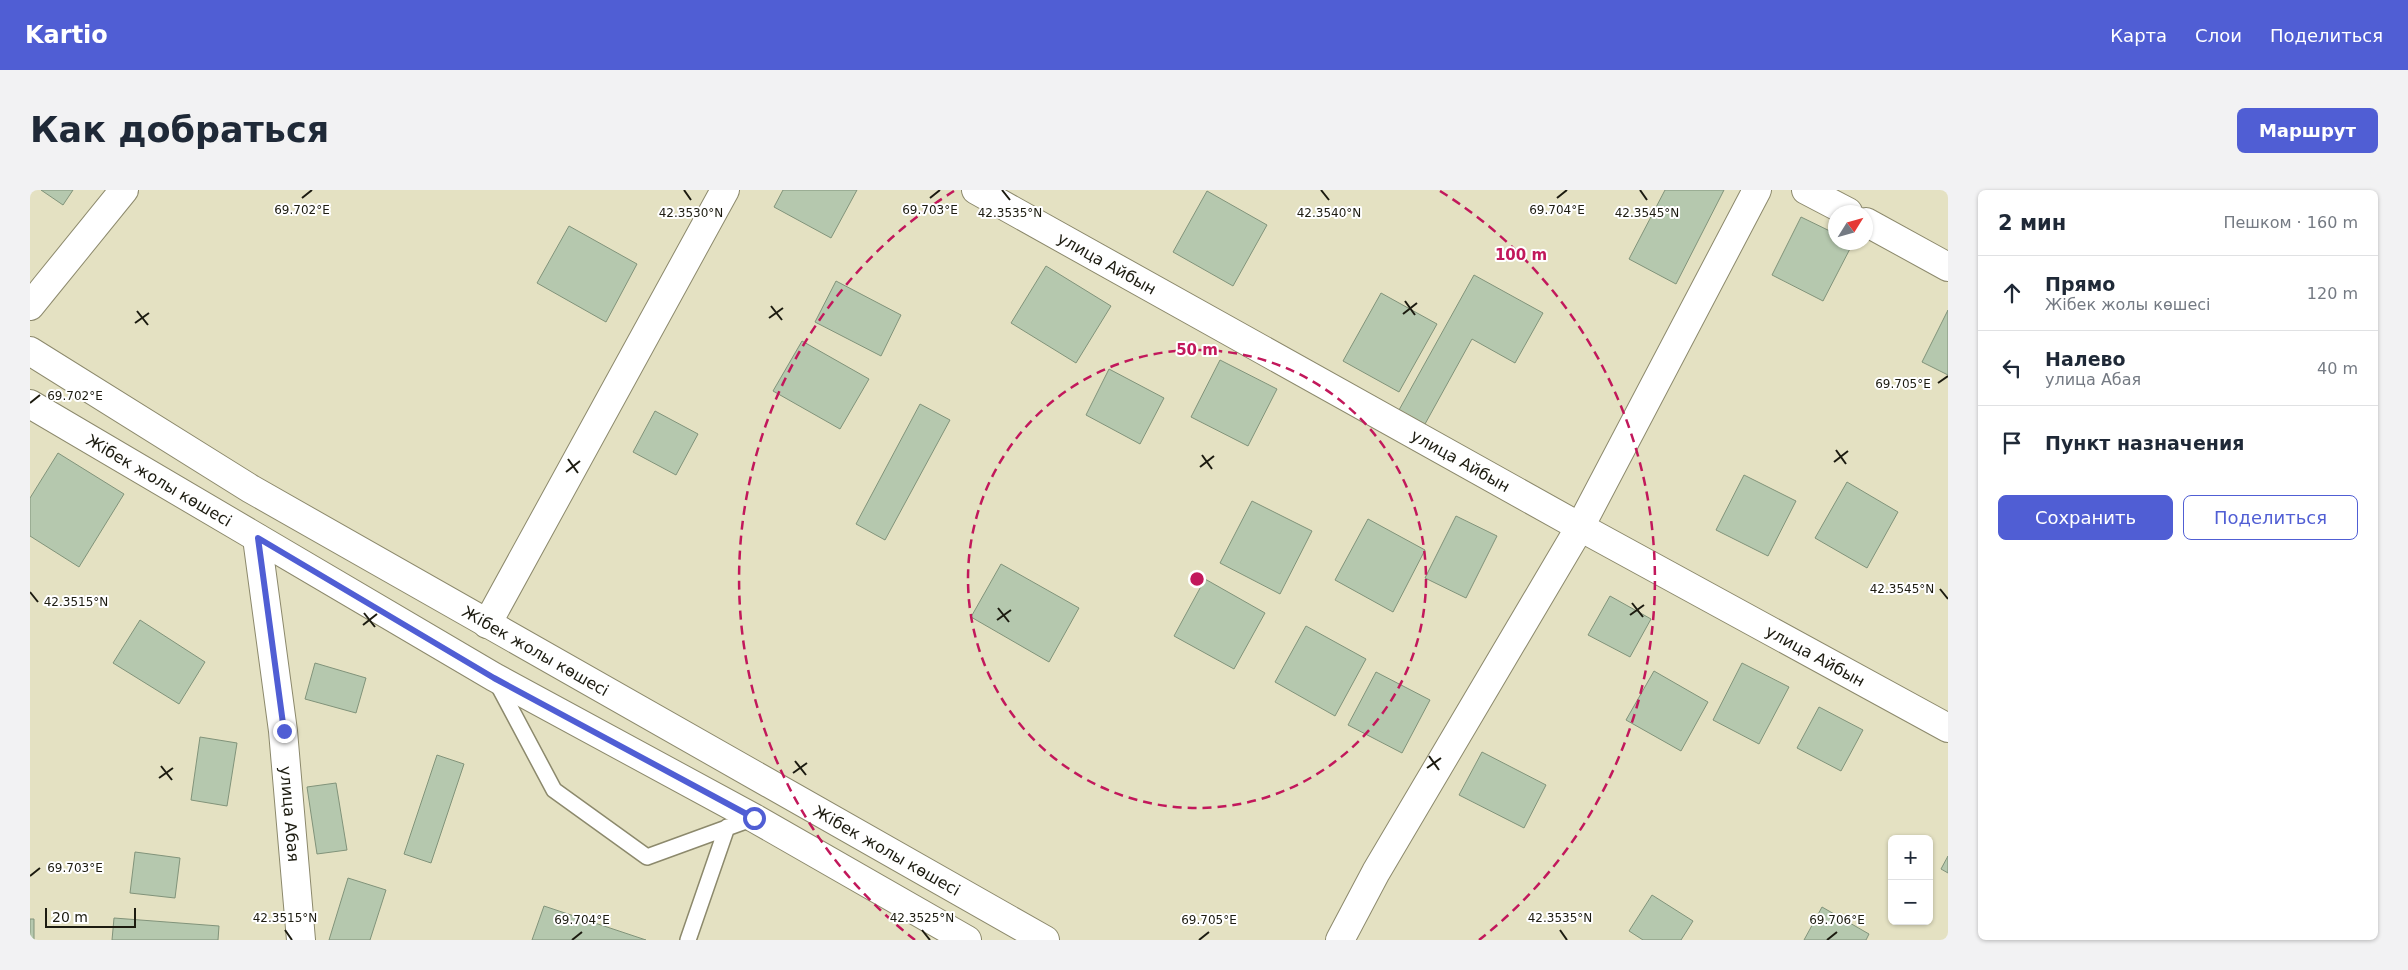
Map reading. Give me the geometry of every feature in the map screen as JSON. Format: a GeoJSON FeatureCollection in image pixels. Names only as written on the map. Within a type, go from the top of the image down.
{"type":"FeatureCollection","features":[{"type":"Feature","properties":{"kind":"street"},"geometry":{"type":"LineString","coordinates":[[30,306],[124,190]]}},
{"type":"Feature","properties":{"kind":"street"},"geometry":{"type":"LineString","coordinates":[[487,624],[725,190]]}},
{"type":"Feature","properties":{"kind":"street","name":"улица Айбын"},"geometry":{"type":"LineString","coordinates":[[976,190],[1580,527],[1948,728]]}},
{"type":"Feature","properties":{"kind":"street"},"geometry":{"type":"LineString","coordinates":[[1340,940],[1376,872],[1580,527],[1757,190]]}},
{"type":"Feature","properties":{"kind":"street"},"geometry":{"type":"LineString","coordinates":[[1806,190],[1835,205]]}},
{"type":"Feature","properties":{"kind":"street"},"geometry":{"type":"LineString","coordinates":[[1873,226],[1948,267]]}},
{"type":"Feature","properties":{"kind":"street","name":"Жібек жолы көшесі"},"geometry":{"type":"LineString","coordinates":[[30,351],[251,489],[1045,940]]}},
{"type":"Feature","properties":{"kind":"street","name":"Жібек жолы көшесі"},"geometry":{"type":"LineString","coordinates":[[30,404],[494,678],[754,818],[966,940]]}},
{"type":"Feature","properties":{"kind":"street","name":"улица Абая"},"geometry":{"type":"LineString","coordinates":[[258,538],[284,731],[301,940]]}},
{"type":"Feature","properties":{"kind":"lane"},"geometry":{"type":"LineString","coordinates":[[494,678],[554,790],[647,857],[754,818]]}},
{"type":"Feature","properties":{"kind":"lane"},"geometry":{"type":"LineString","coordinates":[[688,940],[727,827]]}},
{"type":"Feature","properties":{"kind":"building"},"geometry":{"type":"Polygon","coordinates":[[[41,190],[73,190],[63,205],[41,190]]]}},
{"type":"Feature","properties":{"kind":"building"},"geometry":{"type":"Polygon","coordinates":[[[783,190],[857,190],[831,238],[774,207],[783,190]]]}},
{"type":"Feature","properties":{"kind":"building"},"geometry":{"type":"Polygon","coordinates":[[[1665,190],[1724,190],[1676,284],[1629,259],[1665,190]]]}},
{"type":"Feature","properties":{"kind":"building"},"geometry":{"type":"Polygon","coordinates":[[[1207,191],[1267,225],[1233,286],[1173,252],[1207,191]]]}},
{"type":"Feature","properties":{"kind":"building"},"geometry":{"type":"Polygon","coordinates":[[[1801,217],[1828,230],[1828,250],[1849,250],[1823,301],[1772,275],[1801,217]]]}},
{"type":"Feature","properties":{"kind":"building"},"geometry":{"type":"Polygon","coordinates":[[[569,226],[637,264],[606,322],[537,283],[569,226]]]}},
{"type":"Feature","properties":{"kind":"building"},"geometry":{"type":"Polygon","coordinates":[[[1046,266],[1111,306],[1076,363],[1011,323],[1046,266]]]}},
{"type":"Feature","properties":{"kind":"building"},"geometry":{"type":"Polygon","coordinates":[[[1474,275],[1543,313],[1515,363],[1472,339],[1425,424],[1399,410],[1474,275]]]}},
{"type":"Feature","properties":{"kind":"building"},"geometry":{"type":"Polygon","coordinates":[[[836,281],[901,315],[881,356],[815,322],[836,281]]]}},
{"type":"Feature","properties":{"kind":"building"},"geometry":{"type":"Polygon","coordinates":[[[1381,293],[1437,324],[1399,392],[1343,361],[1381,293]]]}},
{"type":"Feature","properties":{"kind":"building"},"geometry":{"type":"Polygon","coordinates":[[[1948,310],[1948,375],[1922,362],[1948,310]]]}},
{"type":"Feature","properties":{"kind":"building"},"geometry":{"type":"Polygon","coordinates":[[[802,341],[869,379],[840,429],[773,391],[802,341]]]}},
{"type":"Feature","properties":{"kind":"building"},"geometry":{"type":"Polygon","coordinates":[[[1220,360],[1277,389],[1248,446],[1191,417],[1220,360]]]}},
{"type":"Feature","properties":{"kind":"building"},"geometry":{"type":"Polygon","coordinates":[[[1109,369],[1164,398],[1140,444],[1086,415],[1109,369]]]}},
{"type":"Feature","properties":{"kind":"building"},"geometry":{"type":"Polygon","coordinates":[[[920,404],[950,420],[885,540],[856,524],[920,404]]]}},
{"type":"Feature","properties":{"kind":"building"},"geometry":{"type":"Polygon","coordinates":[[[655,411],[698,434],[676,475],[633,452],[655,411]]]}},
{"type":"Feature","properties":{"kind":"building"},"geometry":{"type":"Polygon","coordinates":[[[58,453],[124,494],[79,567],[30,536],[30,498],[58,453]]]}},
{"type":"Feature","properties":{"kind":"building"},"geometry":{"type":"Polygon","coordinates":[[[1744,475],[1796,501],[1768,556],[1716,530],[1744,475]]]}},
{"type":"Feature","properties":{"kind":"building"},"geometry":{"type":"Polygon","coordinates":[[[1847,482],[1898,512],[1867,568],[1815,538],[1847,482]]]}},
{"type":"Feature","properties":{"kind":"building"},"geometry":{"type":"Polygon","coordinates":[[[1252,501],[1312,531],[1280,594],[1220,563],[1252,501]]]}},
{"type":"Feature","properties":{"kind":"building"},"geometry":{"type":"Polygon","coordinates":[[[1456,516],[1497,536],[1466,598],[1425,578],[1456,516]]]}},
{"type":"Feature","properties":{"kind":"building"},"geometry":{"type":"Polygon","coordinates":[[[1368,519],[1425,550],[1393,612],[1335,580],[1368,519]]]}},
{"type":"Feature","properties":{"kind":"building"},"geometry":{"type":"Polygon","coordinates":[[[1001,564],[1079,608],[1049,662],[971,617],[1001,564]]]}},
{"type":"Feature","properties":{"kind":"building"},"geometry":{"type":"Polygon","coordinates":[[[1205,579],[1265,613],[1234,669],[1174,636],[1205,579]]]}},
{"type":"Feature","properties":{"kind":"building"},"geometry":{"type":"Polygon","coordinates":[[[1610,596],[1651,619],[1630,657],[1588,635],[1610,596]]]}},
{"type":"Feature","properties":{"kind":"building"},"geometry":{"type":"Polygon","coordinates":[[[140,620],[205,662],[179,704],[113,663],[140,620]]]}},
{"type":"Feature","properties":{"kind":"building"},"geometry":{"type":"Polygon","coordinates":[[[1306,626],[1366,659],[1335,716],[1275,682],[1306,626]]]}},
{"type":"Feature","properties":{"kind":"building"},"geometry":{"type":"Polygon","coordinates":[[[315,663],[366,678],[356,713],[305,699],[315,663]]]}},
{"type":"Feature","properties":{"kind":"building"},"geometry":{"type":"Polygon","coordinates":[[[1742,663],[1789,687],[1759,744],[1713,720],[1742,663]]]}},
{"type":"Feature","properties":{"kind":"building"},"geometry":{"type":"Polygon","coordinates":[[[1654,671],[1708,702],[1681,751],[1626,720],[1654,671]]]}},
{"type":"Feature","properties":{"kind":"building"},"geometry":{"type":"Polygon","coordinates":[[[1376,672],[1430,700],[1402,753],[1348,725],[1376,672]]]}},
{"type":"Feature","properties":{"kind":"building"},"geometry":{"type":"Polygon","coordinates":[[[1819,707],[1863,730],[1841,771],[1797,748],[1819,707]]]}},
{"type":"Feature","properties":{"kind":"building"},"geometry":{"type":"Polygon","coordinates":[[[200,737],[237,743],[227,806],[191,800],[200,737]]]}},
{"type":"Feature","properties":{"kind":"building"},"geometry":{"type":"Polygon","coordinates":[[[1482,752],[1546,785],[1524,828],[1459,795],[1482,752]]]}},
{"type":"Feature","properties":{"kind":"building"},"geometry":{"type":"Polygon","coordinates":[[[437,755],[464,764],[431,863],[404,854],[437,755]]]}},
{"type":"Feature","properties":{"kind":"building"},"geometry":{"type":"Polygon","coordinates":[[[336,783],[347,850],[317,854],[307,787],[336,783]]]}},
{"type":"Feature","properties":{"kind":"building"},"geometry":{"type":"Polygon","coordinates":[[[135,852],[180,858],[175,898],[130,893],[135,852]]]}},
{"type":"Feature","properties":{"kind":"building"},"geometry":{"type":"Polygon","coordinates":[[[1948,856],[1948,873],[1941,869],[1948,856]]]}},
{"type":"Feature","properties":{"kind":"building"},"geometry":{"type":"Polygon","coordinates":[[[348,878],[386,890],[370,940],[329,940],[348,878]]]}},
{"type":"Feature","properties":{"kind":"building"},"geometry":{"type":"Polygon","coordinates":[[[1652,895],[1693,921],[1681,940],[1643,940],[1629,931],[1652,895]]]}},
{"type":"Feature","properties":{"kind":"building"},"geometry":{"type":"Polygon","coordinates":[[[544,906],[646,940],[532,940],[544,906]]]}},
{"type":"Feature","properties":{"kind":"building"},"geometry":{"type":"Polygon","coordinates":[[[1822,907],[1869,934],[1866,940],[1804,940],[1822,907]]]}},
{"type":"Feature","properties":{"kind":"building"},"geometry":{"type":"Polygon","coordinates":[[[114,918],[219,926],[218,940],[112,940],[114,918]]]}},
{"type":"Feature","properties":{"kind":"building"},"geometry":{"type":"Polygon","coordinates":[[[30,919],[34,919],[34,940],[30,940],[30,919]]]}},
{"type":"Feature","properties":{"kind":"route"},"geometry":{"type":"LineString","coordinates":[[284,731],[258,538],[494,678],[754,818]]}}]}
